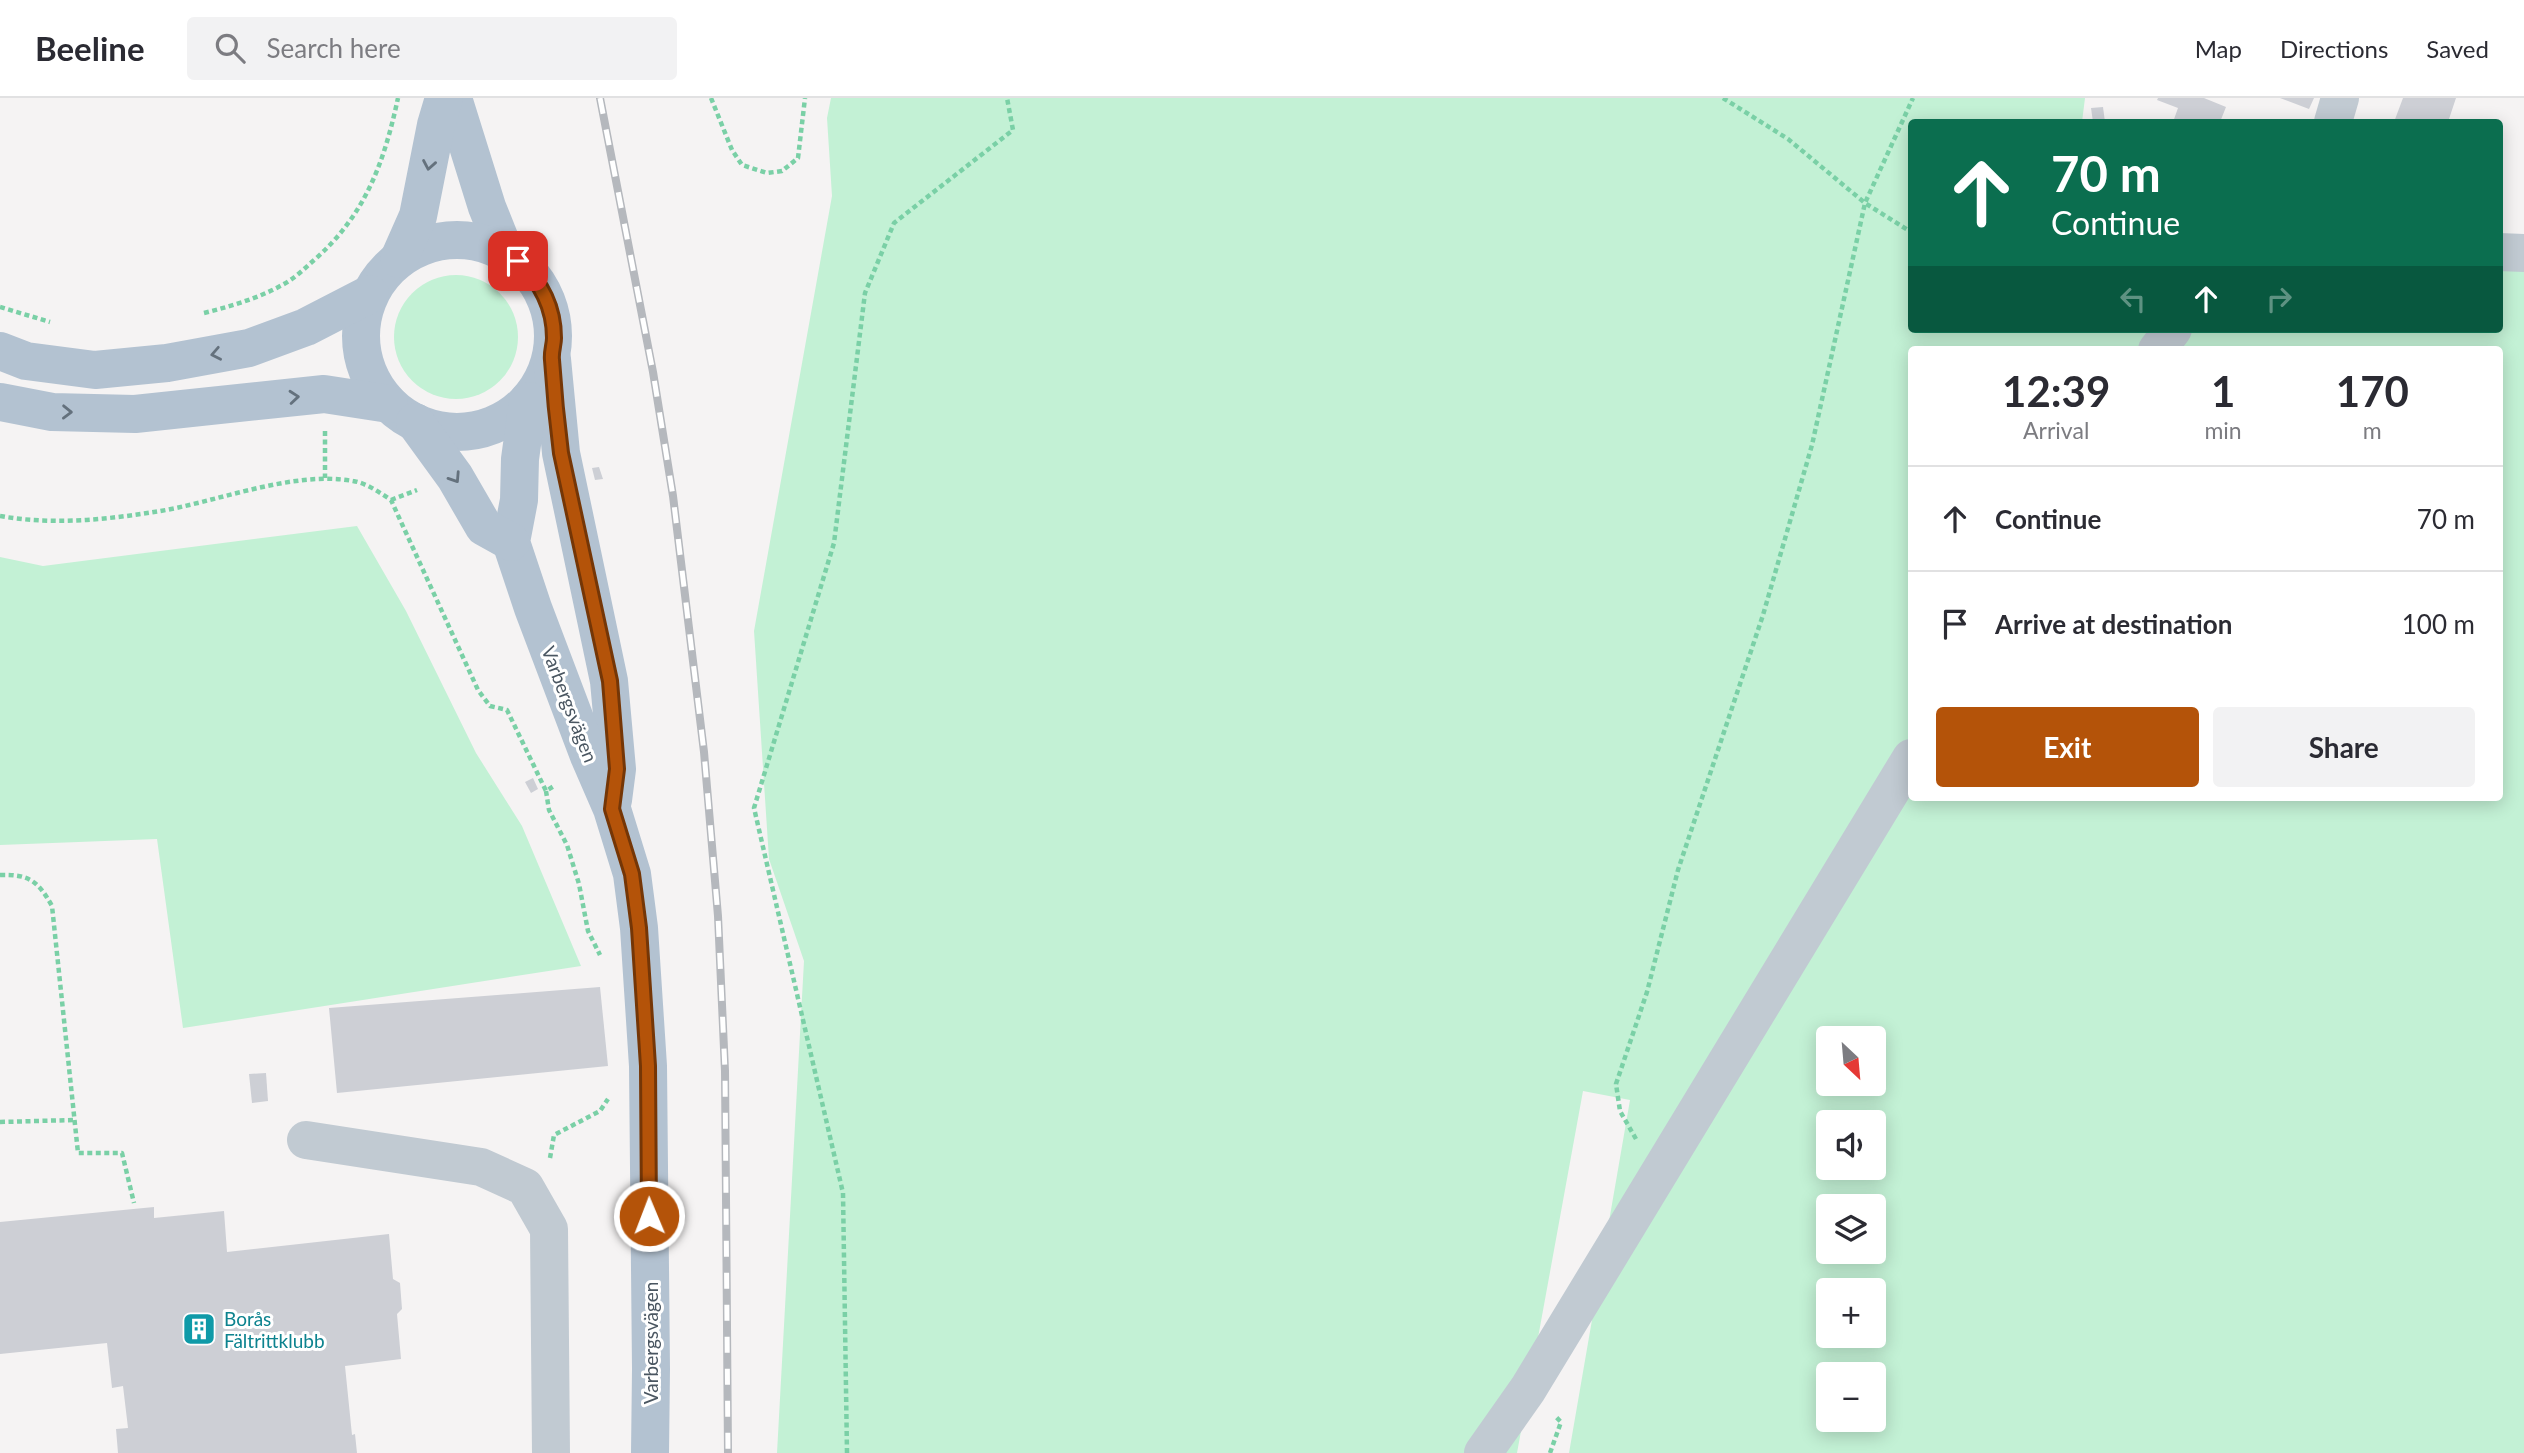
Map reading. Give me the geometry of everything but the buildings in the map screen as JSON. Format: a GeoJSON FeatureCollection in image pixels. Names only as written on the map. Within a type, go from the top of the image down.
{"type":"FeatureCollection","features":[{"type":"Feature","properties":{"kind":"main road"},"geometry":{"type":"LineString","coordinates":[[399,260],[418,216],[444,98]]}},
{"type":"Feature","properties":{"kind":"main road"},"geometry":{"type":"LineString","coordinates":[[453,98],[487,207],[505,252]]}},
{"type":"Feature","properties":{"kind":"main road"},"geometry":{"type":"LineString","coordinates":[[511,542],[484,527],[455,477],[402,413],[373,383],[364,358],[361,332],[370,294],[378,281],[399,260],[427,245],[459,239],[475,241],[505,252],[529,271],[545,296],[553,326],[552,355],[561,453],[610,681],[617,769],[612,809]]}},
{"type":"Feature","properties":{"kind":"main road"},"geometry":{"type":"LineString","coordinates":[[0,351],[26,360],[95,370],[167,363],[249,348],[306,327],[370,294]]}},
{"type":"Feature","properties":{"kind":"main road"},"geometry":{"type":"LineString","coordinates":[[0,402],[52,412],[135,414],[324,394],[402,413],[445,431],[475,430],[504,420],[528,401],[543,380],[552,355]]}},
{"type":"Feature","properties":{"kind":"main road","name":"Varbergsvägen"},"geometry":{"type":"LineString","coordinates":[[528,401],[520,460],[519,500],[511,542],[533,608],[612,809],[632,874],[639,928],[648,1066],[652,1369],[650,1453]]}},
{"type":"Feature","properties":{"kind":"street"},"geometry":{"type":"LineString","coordinates":[[2334,119],[2340,98]]}},
{"type":"Feature","properties":{"kind":"street"},"geometry":{"type":"LineString","coordinates":[[2503,252],[2524,253]]}},
{"type":"Feature","properties":{"kind":"street"},"geometry":{"type":"LineString","coordinates":[[1483,1453],[1528,1389],[1908,763]]}},
{"type":"Feature","properties":{"kind":"street"},"geometry":{"type":"LineString","coordinates":[[306,1140],[481,1167],[526,1187],[549,1229],[551,1453]]}},
{"type":"Feature","properties":{"kind":"path"},"geometry":{"type":"LineString","coordinates":[[196,315],[249,300],[286,283],[332,244],[358,210],[376,177],[389,139],[398,98]]}},
{"type":"Feature","properties":{"kind":"path"},"geometry":{"type":"LineString","coordinates":[[711,98],[732,150],[742,165],[767,173],[782,171],[798,158],[805,98]]}},
{"type":"Feature","properties":{"kind":"path"},"geometry":{"type":"LineString","coordinates":[[847,1453],[843,1193],[754,808],[834,543],[865,293],[894,223],[1013,130],[1007,98]]}},
{"type":"Feature","properties":{"kind":"path"},"geometry":{"type":"LineString","coordinates":[[1723,98],[1788,139],[1865,203],[1908,230]]}},
{"type":"Feature","properties":{"kind":"path"},"geometry":{"type":"LineString","coordinates":[[1667,1163],[1634,1136],[1620,1111],[1616,1084],[1647,992],[1678,870],[1763,615],[1808,458],[1865,203],[1913,98]]}},
{"type":"Feature","properties":{"kind":"path"},"geometry":{"type":"LineString","coordinates":[[0,307],[52,322]]}},
{"type":"Feature","properties":{"kind":"path"},"geometry":{"type":"LineString","coordinates":[[0,516],[70,521],[154,512],[281,484],[325,478],[356,481],[391,500],[478,690],[490,706],[507,710],[546,791],[549,810],[567,845],[579,884],[588,931],[606,965]]}},
{"type":"Feature","properties":{"kind":"path"},"geometry":{"type":"LineString","coordinates":[[546,791],[554,786]]}},
{"type":"Feature","properties":{"kind":"path"},"geometry":{"type":"LineString","coordinates":[[0,875],[23,876],[41,887],[52,906],[78,1153],[122,1153],[134,1203]]}},
{"type":"Feature","properties":{"kind":"path"},"geometry":{"type":"LineString","coordinates":[[540,1214],[554,1135],[600,1111],[614,1083],[648,1066]]}},
{"type":"Feature","properties":{"kind":"path"},"geometry":{"type":"LineString","coordinates":[[0,1122],[74,1120]]}},
{"type":"Feature","properties":{"kind":"green space"},"geometry":{"type":"Polygon","coordinates":[[[831,98],[2085,98],[2082,119],[1908,119],[1908,333],[2503,333],[2503,234],[2524,234],[2524,1453],[1569,1453],[1630,1100],[1583,1091],[1517,1453],[777,1453],[804,961],[769,859],[754,631],[832,196],[827,118],[831,98]]]}},
{"type":"Feature","properties":{"kind":"green space"},"geometry":{"type":"Polygon","coordinates":[[[456,275],[480,280],[500,293],[513,313],[518,337],[513,361],[500,381],[480,394],[456,399],[432,394],[412,381],[399,361],[394,337],[399,313],[412,293],[432,280],[456,275]]]}},
{"type":"Feature","properties":{"kind":"green space"},"geometry":{"type":"Polygon","coordinates":[[[357,526],[406,611],[476,753],[522,826],[581,966],[183,1028],[157,839],[0,845],[0,557],[43,566],[357,526]]]}},
{"type":"Feature","properties":{"kind":"railway"},"geometry":{"type":"LineString","coordinates":[[600,98],[653,372],[673,496],[704,752],[718,916],[725,1071],[728,1453]]}},
{"type":"Feature","properties":{"kind":"place","name":"Borås Fältrittklubb"},"geometry":{"type":"Point","coordinates":[199,1329]}},
{"type":"Feature","properties":{"kind":"route"},"geometry":{"type":"LineString","coordinates":[[518,261],[538,283],[550,310],[561,453],[610,681],[617,769],[612,809],[632,874],[639,928],[648,1066],[649,1216]]}}]}
